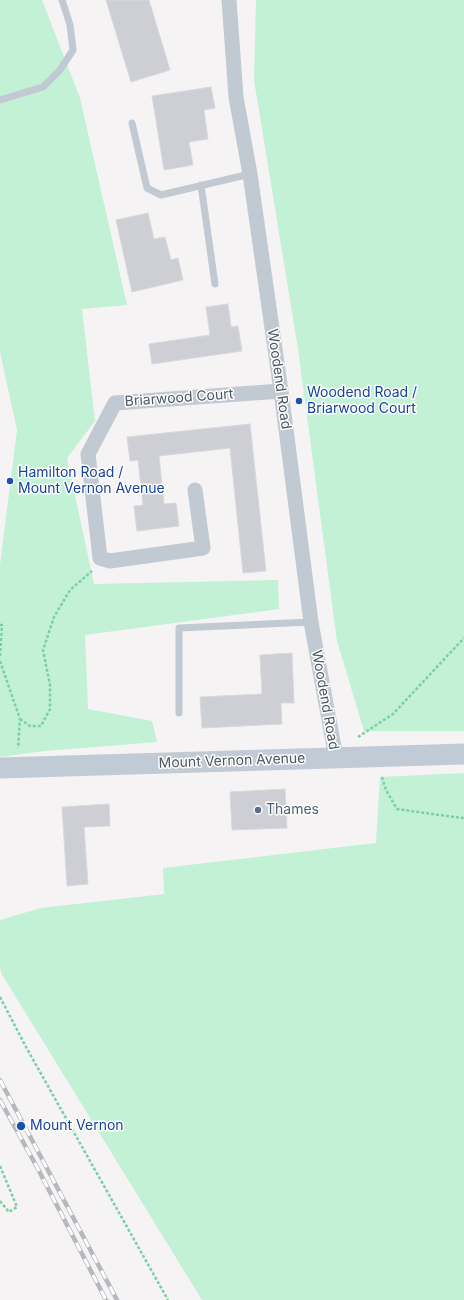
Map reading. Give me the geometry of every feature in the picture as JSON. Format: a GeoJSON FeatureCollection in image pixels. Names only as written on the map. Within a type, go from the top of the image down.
{"type":"FeatureCollection","features":[{"type":"Feature","properties":{"kind":"main road","name":"Mount Vernon Avenue"},"geometry":{"type":"LineString","coordinates":[[0,768],[464,754]]}},
{"type":"Feature","properties":{"kind":"street","name":"Woodend Road"},"geometry":{"type":"LineString","coordinates":[[229,0],[236,97],[250,174],[281,391],[311,622],[336,758]]}},
{"type":"Feature","properties":{"kind":"street","name":"Briarwood Court"},"geometry":{"type":"LineString","coordinates":[[105,560],[100,558],[88,454],[114,403],[281,391]]}},
{"type":"Feature","properties":{"kind":"street"},"geometry":{"type":"LineString","coordinates":[[105,560],[110,561],[203,548],[196,490]]}},
{"type":"Feature","properties":{"kind":"lane"},"geometry":{"type":"LineString","coordinates":[[0,100],[43,87],[60,70],[73,50],[70,25],[62,0]]}},
{"type":"Feature","properties":{"kind":"lane"},"geometry":{"type":"LineString","coordinates":[[132,122],[147,188],[161,195],[250,174]]}},
{"type":"Feature","properties":{"kind":"lane"},"geometry":{"type":"LineString","coordinates":[[201,185],[215,284]]}},
{"type":"Feature","properties":{"kind":"lane"},"geometry":{"type":"LineString","coordinates":[[180,713],[179,628],[311,622]]}},
{"type":"Feature","properties":{"kind":"path"},"geometry":{"type":"LineString","coordinates":[[20,719],[30,726],[41,726],[50,709],[50,685],[43,650],[54,616],[70,590],[105,560]]}},
{"type":"Feature","properties":{"kind":"path"},"geometry":{"type":"LineString","coordinates":[[0,625],[2,625],[0,656]]}},
{"type":"Feature","properties":{"kind":"path"},"geometry":{"type":"LineString","coordinates":[[336,758],[356,739],[393,714],[464,638]]}},
{"type":"Feature","properties":{"kind":"path"},"geometry":{"type":"LineString","coordinates":[[0,661],[20,719],[17,746]]}},
{"type":"Feature","properties":{"kind":"path"},"geometry":{"type":"LineString","coordinates":[[377,757],[386,790],[397,809],[464,818]]}},
{"type":"Feature","properties":{"kind":"path"},"geometry":{"type":"LineString","coordinates":[[0,997],[26,1047],[168,1300]]}},
{"type":"Feature","properties":{"kind":"path"},"geometry":{"type":"LineString","coordinates":[[0,1166],[17,1207],[9,1212],[0,1200]]}},
{"type":"Feature","properties":{"kind":"green space"},"geometry":{"type":"Polygon","coordinates":[[[0,0],[42,0],[80,98],[127,305],[82,309],[95,421],[67,458],[94,584],[278,580],[279,609],[85,635],[88,709],[152,721],[157,742],[0,756],[0,565],[17,430],[0,352],[0,0]]]}},
{"type":"Feature","properties":{"kind":"green space"},"geometry":{"type":"Polygon","coordinates":[[[256,0],[464,0],[464,731],[364,731],[337,641],[298,349],[254,80],[256,0]]]}},
{"type":"Feature","properties":{"kind":"green space"},"geometry":{"type":"Polygon","coordinates":[[[464,773],[464,1300],[202,1300],[1,973],[0,920],[41,908],[164,894],[163,868],[376,843],[380,777],[464,773]]]}},
{"type":"Feature","properties":{"kind":"building"},"geometry":{"type":"Polygon","coordinates":[[[106,0],[149,0],[170,70],[131,82],[106,0]]]}},
{"type":"Feature","properties":{"kind":"building"},"geometry":{"type":"Polygon","coordinates":[[[211,87],[215,108],[204,110],[208,139],[189,142],[193,165],[164,170],[152,96],[211,87]]]}},
{"type":"Feature","properties":{"kind":"building"},"geometry":{"type":"Polygon","coordinates":[[[148,213],[154,239],[165,237],[171,260],[178,258],[183,280],[132,292],[116,220],[148,213]]]}},
{"type":"Feature","properties":{"kind":"building"},"geometry":{"type":"Polygon","coordinates":[[[228,304],[231,327],[238,326],[242,351],[152,364],[149,344],[210,335],[206,307],[228,304]]]}},
{"type":"Feature","properties":{"kind":"building"},"geometry":{"type":"Polygon","coordinates":[[[250,424],[266,571],[243,573],[230,448],[159,456],[164,504],[176,503],[179,526],[137,531],[134,506],[143,505],[138,460],[130,461],[127,437],[250,424]]]}},
{"type":"Feature","properties":{"kind":"building"},"geometry":{"type":"Polygon","coordinates":[[[292,653],[294,703],[281,703],[282,724],[202,728],[200,697],[262,694],[260,655],[292,653]]]}},
{"type":"Feature","properties":{"kind":"building","name":"Thames"},"geometry":{"type":"Polygon","coordinates":[[[285,789],[287,828],[232,830],[230,792],[285,789]]]}},
{"type":"Feature","properties":{"kind":"building"},"geometry":{"type":"Polygon","coordinates":[[[109,804],[110,826],[84,827],[88,884],[67,886],[62,807],[109,804]]]}},
{"type":"Feature","properties":{"kind":"railway"},"geometry":{"type":"LineString","coordinates":[[0,1080],[117,1300]]}},
{"type":"Feature","properties":{"kind":"railway"},"geometry":{"type":"LineString","coordinates":[[0,1100],[38,1169],[106,1300]]}},
{"type":"Feature","properties":{"kind":"place","name":"Woodend Road / Briarwood Court"},"geometry":{"type":"Point","coordinates":[299,401]}},
{"type":"Feature","properties":{"kind":"place","name":"Hamilton Road / Mount Vernon Avenue"},"geometry":{"type":"Point","coordinates":[10,481]}},
{"type":"Feature","properties":{"kind":"place","name":"Thames"},"geometry":{"type":"Point","coordinates":[258,810]}},
{"type":"Feature","properties":{"kind":"place","name":"Mount Vernon"},"geometry":{"type":"Point","coordinates":[21,1126]}}]}
